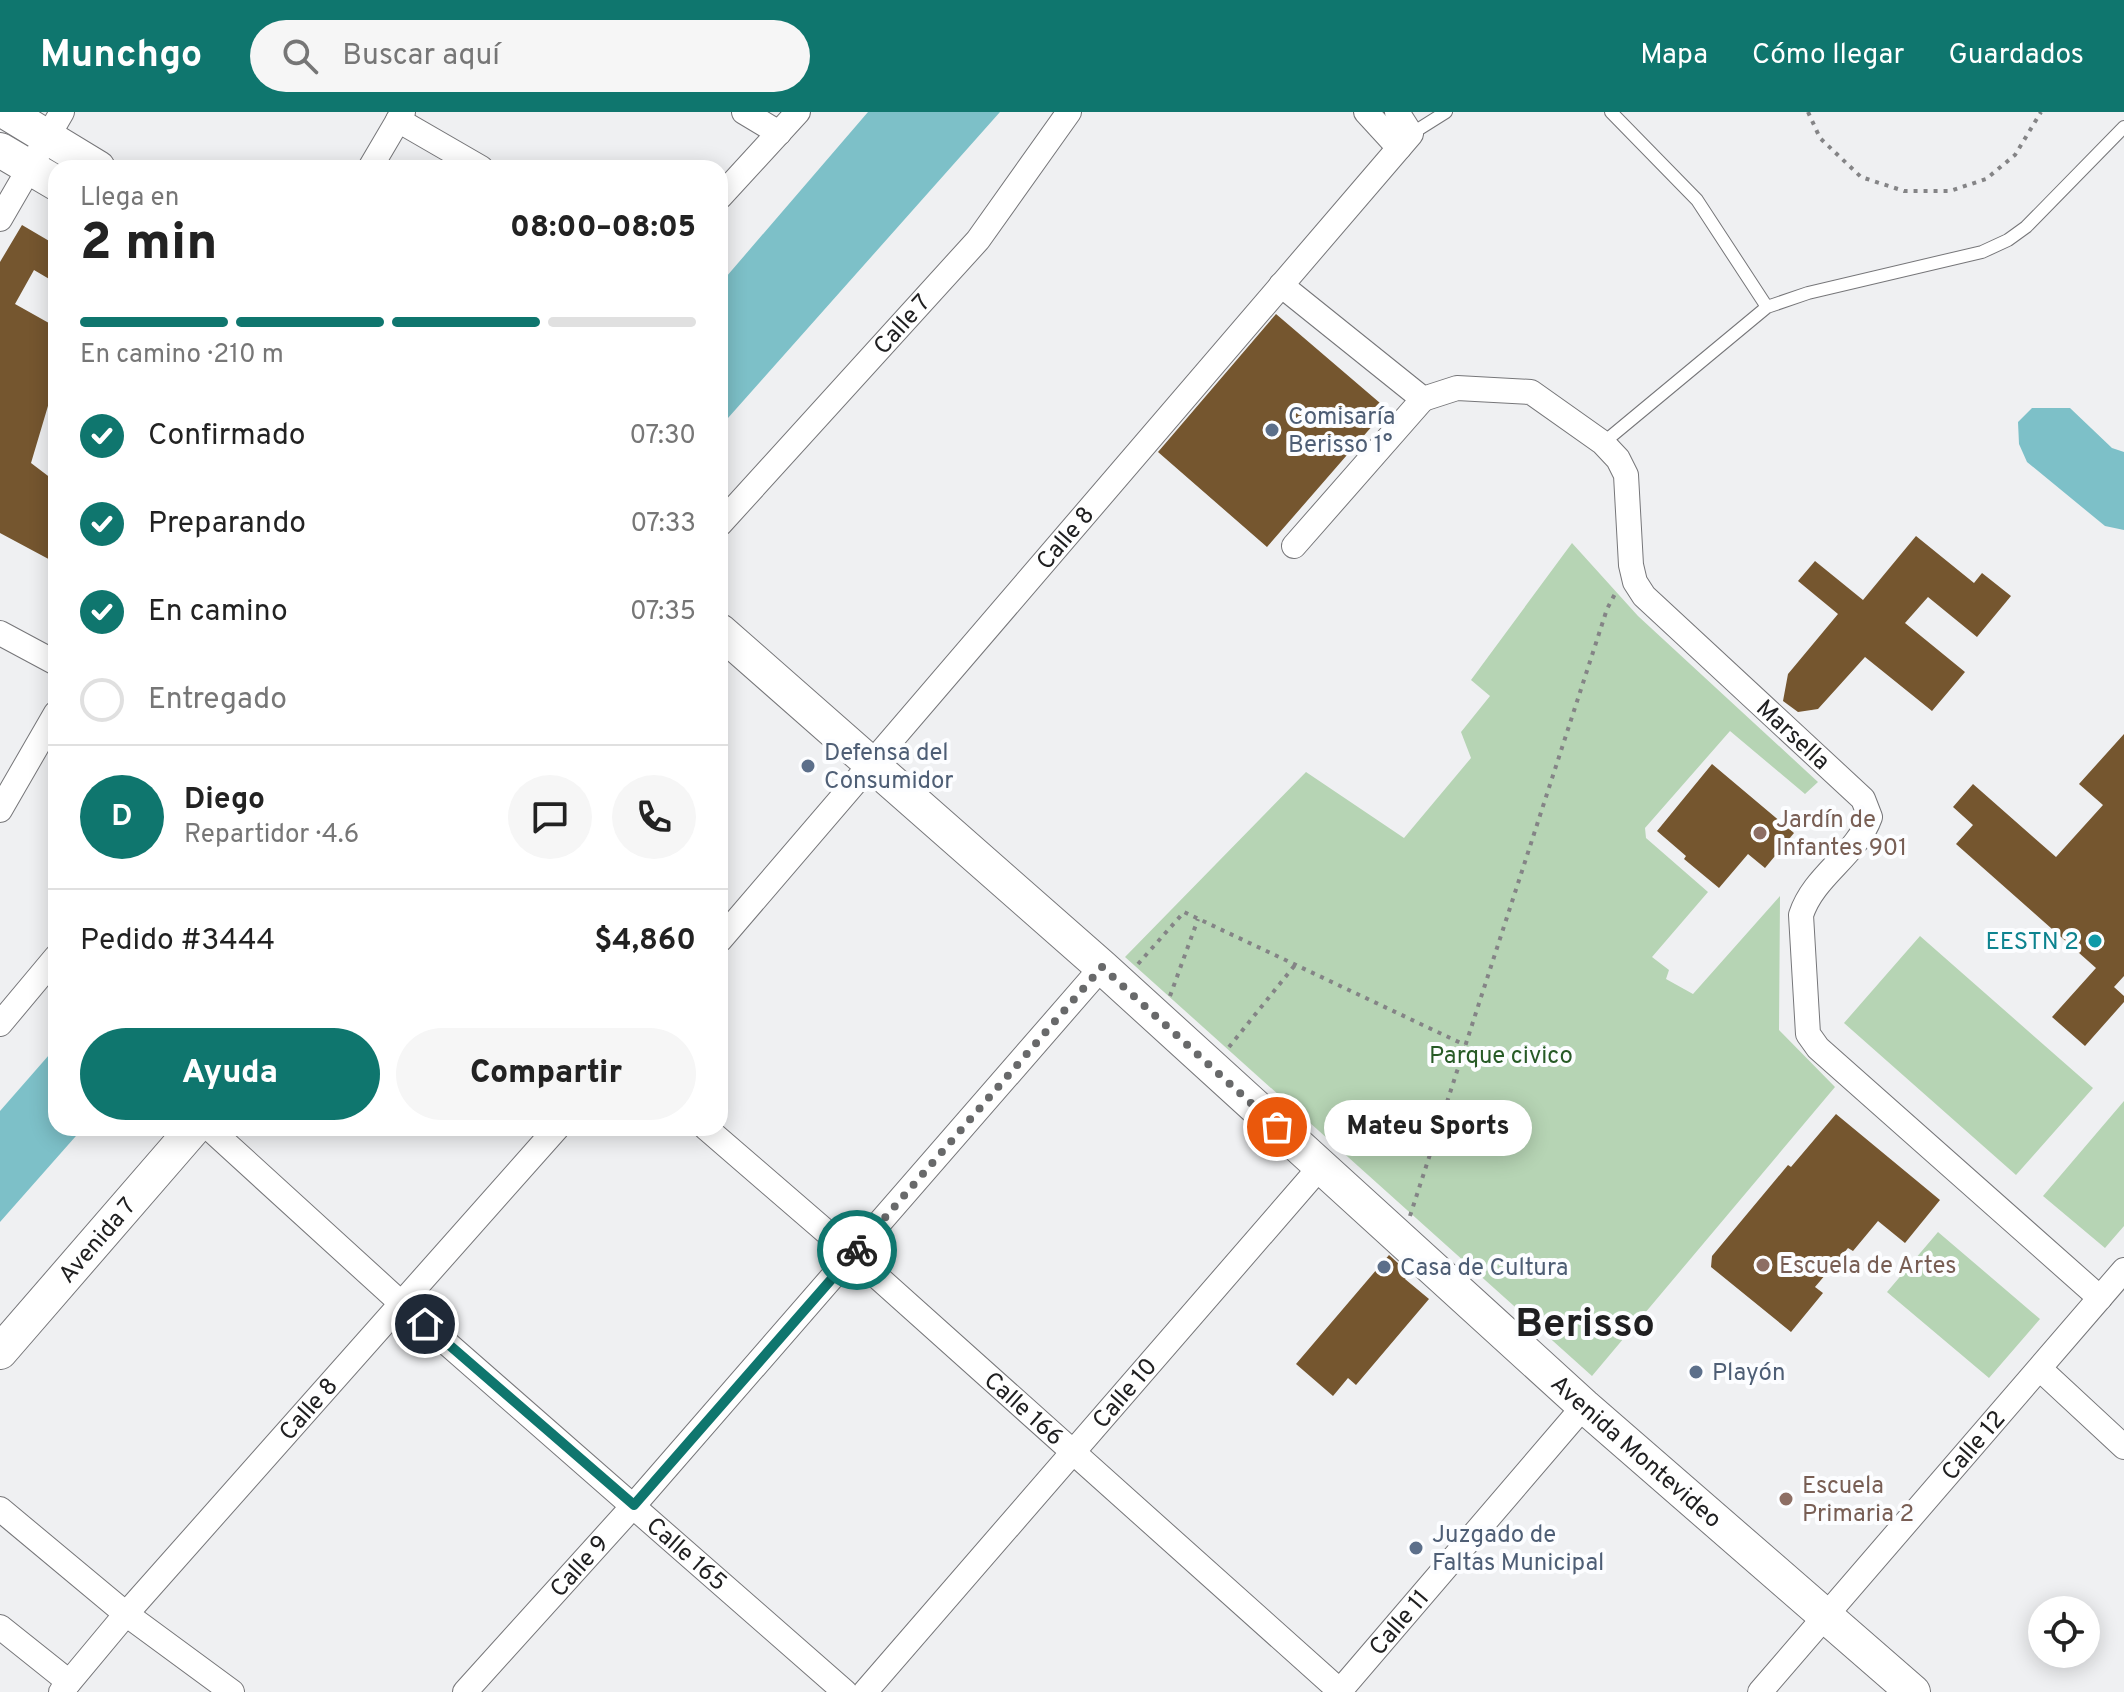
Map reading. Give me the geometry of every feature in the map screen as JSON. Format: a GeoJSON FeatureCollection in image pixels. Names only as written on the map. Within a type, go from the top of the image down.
{"type":"FeatureCollection","features":[{"type":"Feature","properties":{"kind":"main road"},"geometry":{"type":"LineString","coordinates":[[6,112],[55,124],[90,160]]}},
{"type":"Feature","properties":{"kind":"main road"},"geometry":{"type":"LineString","coordinates":[[0,150],[43,175]]}},
{"type":"Feature","properties":{"kind":"main road","name":"Avenida Montevideo"},"geometry":{"type":"LineString","coordinates":[[728,638],[1112,976],[1584,1406],[1913,1692]]}},
{"type":"Feature","properties":{"kind":"main road","name":"Avenida 7"},"geometry":{"type":"LineString","coordinates":[[0,1352],[187,1136]]}},
{"type":"Feature","properties":{"kind":"street"},"geometry":{"type":"LineString","coordinates":[[744,112],[779,133]]}},
{"type":"Feature","properties":{"kind":"street"},"geometry":{"type":"LineString","coordinates":[[728,188],[798,112]]}},
{"type":"Feature","properties":{"kind":"street","name":"Calle 7"},"geometry":{"type":"LineString","coordinates":[[728,515],[978,240],[1069,112]]}},
{"type":"Feature","properties":{"kind":"street"},"geometry":{"type":"LineString","coordinates":[[1366,112],[1405,141]]}},
{"type":"Feature","properties":{"kind":"street"},"geometry":{"type":"LineString","coordinates":[[1397,112],[1402,116],[1405,141]]}},
{"type":"Feature","properties":{"kind":"street"},"geometry":{"type":"LineString","coordinates":[[375,160],[401,116],[469,160]]}},
{"type":"Feature","properties":{"kind":"street"},"geometry":{"type":"LineString","coordinates":[[0,219],[43,175],[55,124]]}},
{"type":"Feature","properties":{"kind":"street","name":"Calle 8"},"geometry":{"type":"LineString","coordinates":[[728,931],[1405,141]]}},
{"type":"Feature","properties":{"kind":"street"},"geometry":{"type":"LineString","coordinates":[[1281,285],[1423,399],[1294,546]]}},
{"type":"Feature","properties":{"kind":"street","name":"Marsella"},"geometry":{"type":"LineString","coordinates":[[1423,399],[1457,388],[1531,392],[1603,443],[1618,459],[1626,475],[1631,565],[1635,582],[1644,596],[1863,799],[1870,817],[1864,833],[1807,897],[1801,915],[1808,1034],[1818,1048],[2100,1298]]}},
{"type":"Feature","properties":{"kind":"street"},"geometry":{"type":"LineString","coordinates":[[0,633],[48,659]]}},
{"type":"Feature","properties":{"kind":"street"},"geometry":{"type":"LineString","coordinates":[[0,810],[48,727]]}},
{"type":"Feature","properties":{"kind":"street"},"geometry":{"type":"LineString","coordinates":[[0,1024],[48,967]]}},
{"type":"Feature","properties":{"kind":"street","name":"Calle 9"},"geometry":{"type":"LineString","coordinates":[[465,1692],[853,1255],[1112,976]]}},
{"type":"Feature","properties":{"kind":"street","name":"Calle 165"},"geometry":{"type":"LineString","coordinates":[[218,1136],[402,1304],[845,1692]]}},
{"type":"Feature","properties":{"kind":"street","name":"Calle 8"},"geometry":{"type":"LineString","coordinates":[[65,1687],[126,1614],[550,1136]]}},
{"type":"Feature","properties":{"kind":"street","name":"Calle 166"},"geometry":{"type":"LineString","coordinates":[[715,1136],[1075,1452],[1340,1692]]}},
{"type":"Feature","properties":{"kind":"street","name":"Calle 10"},"geometry":{"type":"LineString","coordinates":[[865,1692],[1321,1166]]}},
{"type":"Feature","properties":{"kind":"street","name":"Calle 12"},"geometry":{"type":"LineString","coordinates":[[1760,1692],[2124,1270]]}},
{"type":"Feature","properties":{"kind":"street"},"geometry":{"type":"LineString","coordinates":[[2040,1369],[2124,1447]]}},
{"type":"Feature","properties":{"kind":"street","name":"Calle 11"},"geometry":{"type":"LineString","coordinates":[[1340,1692],[1584,1406]]}},
{"type":"Feature","properties":{"kind":"street"},"geometry":{"type":"LineString","coordinates":[[0,1509],[126,1614],[232,1692]]}},
{"type":"Feature","properties":{"kind":"street"},"geometry":{"type":"LineString","coordinates":[[0,1627],[65,1687]]}},
{"type":"Feature","properties":{"kind":"lane"},"geometry":{"type":"LineString","coordinates":[[1405,141],[1446,112]]}},
{"type":"Feature","properties":{"kind":"lane"},"geometry":{"type":"LineString","coordinates":[[1611,112],[1697,200],[1767,307]]}},
{"type":"Feature","properties":{"kind":"lane"},"geometry":{"type":"LineString","coordinates":[[1603,443],[1767,307],[1808,293],[1982,252],[2008,240],[2026,227],[2124,127]]}},
{"type":"Feature","properties":{"kind":"path"},"geometry":{"type":"LineString","coordinates":[[1808,112],[1820,138],[1861,177],[1904,191],[1950,191],[1986,179],[2015,155],[2041,112]]}},
{"type":"Feature","properties":{"kind":"path"},"geometry":{"type":"LineString","coordinates":[[1402,1241],[1607,609],[1631,565]]}},
{"type":"Feature","properties":{"kind":"path"},"geometry":{"type":"LineString","coordinates":[[1112,976],[1184,912],[1465,1045]]}},
{"type":"Feature","properties":{"kind":"path"},"geometry":{"type":"LineString","coordinates":[[1161,1021],[1198,919]]}},
{"type":"Feature","properties":{"kind":"path"},"geometry":{"type":"LineString","coordinates":[[1212,1067],[1295,965]]}},
{"type":"Feature","properties":{"kind":"green space","name":"Parque civico"},"geometry":{"type":"Polygon","coordinates":[[[1572,543],[1638,616],[1818,782],[1805,794],[1730,731],[1645,828],[1646,838],[1708,892],[1652,957],[1669,970],[1666,979],[1693,994],[1780,896],[1779,1030],[1835,1087],[1592,1376],[1125,957],[1306,772],[1404,838],[1471,758],[1461,732],[1490,696],[1471,680],[1572,543]]]}},
{"type":"Feature","properties":{"kind":"green space"},"geometry":{"type":"Polygon","coordinates":[[[1920,936],[2093,1088],[2016,1175],[1844,1023],[1920,936]]]}},
{"type":"Feature","properties":{"kind":"green space"},"geometry":{"type":"Polygon","coordinates":[[[2124,1101],[2124,1226],[2105,1248],[2043,1196],[2124,1101]]]}},
{"type":"Feature","properties":{"kind":"green space"},"geometry":{"type":"Polygon","coordinates":[[[1938,1232],[2040,1319],[1989,1378],[1887,1292],[1938,1232]]]}},
{"type":"Feature","properties":{"kind":"water"},"geometry":{"type":"Polygon","coordinates":[[[868,112],[1000,112],[728,418],[728,275],[868,112]]]}},
{"type":"Feature","properties":{"kind":"water"},"geometry":{"type":"Polygon","coordinates":[[[2032,408],[2070,408],[2112,448],[2124,452],[2124,530],[2105,526],[2027,462],[2019,444],[2018,422],[2032,408]]]}},
{"type":"Feature","properties":{"kind":"water"},"geometry":{"type":"Polygon","coordinates":[[[48,1056],[48,1136],[76,1136],[0,1222],[0,1111],[48,1056]]]}},
{"type":"Feature","properties":{"kind":"building"},"geometry":{"type":"Polygon","coordinates":[[[22,225],[48,240],[48,278],[34,270],[15,304],[48,323],[48,406],[31,463],[48,476],[48,559],[0,533],[0,262],[22,225]]]}},
{"type":"Feature","properties":{"kind":"building","name":"Comisaría Berisso 1°"},"geometry":{"type":"Polygon","coordinates":[[[1276,314],[1387,409],[1267,547],[1158,452],[1276,314]]]}},
{"type":"Feature","properties":{"kind":"building"},"geometry":{"type":"Polygon","coordinates":[[[1916,536],[1974,583],[1982,573],[2011,596],[1977,637],[1928,597],[1905,623],[1965,672],[1932,711],[1865,657],[1818,709],[1798,712],[1783,701],[1788,674],[1838,614],[1798,581],[1815,561],[1863,600],[1916,536]]]}},
{"type":"Feature","properties":{"kind":"building","name":"EESTN 2"},"geometry":{"type":"Polygon","coordinates":[[[2124,734],[2124,976],[2114,987],[2124,996],[2124,1002],[2085,1046],[2052,1017],[2096,968],[1956,844],[1973,825],[1953,807],[1973,784],[2056,857],[2103,805],[2079,784],[2124,734]]]}},
{"type":"Feature","properties":{"kind":"building"},"geometry":{"type":"Polygon","coordinates":[[[1712,764],[1794,833],[1765,868],[1748,854],[1719,888],[1657,831],[1712,764]]]}},
{"type":"Feature","properties":{"kind":"building"},"geometry":{"type":"Polygon","coordinates":[[[1836,1114],[1940,1200],[1905,1243],[1878,1221],[1853,1251],[1848,1248],[1815,1287],[1823,1293],[1791,1332],[1711,1267],[1712,1256],[1788,1165],[1791,1167],[1836,1114]]]}},
{"type":"Feature","properties":{"kind":"building"},"geometry":{"type":"Polygon","coordinates":[[[1389,1255],[1410,1274],[1405,1279],[1429,1299],[1356,1385],[1348,1378],[1333,1396],[1296,1364],[1389,1255]]]}},
{"type":"Feature","properties":{"kind":"way so far"},"geometry":{"type":"LineString","coordinates":[[857,1250],[1102,967],[1277,1127]]}},
{"type":"Feature","properties":{"kind":"place","name":"Comisaría Berisso 1°"},"geometry":{"type":"Point","coordinates":[1272,430]}},
{"type":"Feature","properties":{"kind":"place","name":"Defensa del Consumidor"},"geometry":{"type":"Point","coordinates":[808,766]}},
{"type":"Feature","properties":{"kind":"place","name":"Jardín de Infantes 901"},"geometry":{"type":"Point","coordinates":[1760,833]}},
{"type":"Feature","properties":{"kind":"place","name":"EESTN 2"},"geometry":{"type":"Point","coordinates":[2095,941]}},
{"type":"Feature","properties":{"kind":"place","name":"Mateu Sports"},"geometry":{"type":"Point","coordinates":[1277,1127]}},
{"type":"Feature","properties":{"kind":"place","name":"Escuela de Artes"},"geometry":{"type":"Point","coordinates":[1763,1265]}},
{"type":"Feature","properties":{"kind":"place","name":"Casa de Cultura"},"geometry":{"type":"Point","coordinates":[1384,1267]}},
{"type":"Feature","properties":{"kind":"place","name":"Playón"},"geometry":{"type":"Point","coordinates":[1696,1372]}},
{"type":"Feature","properties":{"kind":"place","name":"Escuela Primaria 2"},"geometry":{"type":"Point","coordinates":[1786,1499]}},
{"type":"Feature","properties":{"kind":"place","name":"Juzgado de Faltas Municipal"},"geometry":{"type":"Point","coordinates":[1416,1548]}},
{"type":"Feature","properties":{"kind":"district","name":"Berisso"},"geometry":{"type":"Point","coordinates":[1585,1322]}},
{"type":"Feature","properties":{"kind":"route"},"geometry":{"type":"LineString","coordinates":[[425,1324],[634,1505],[857,1250]]}}]}
